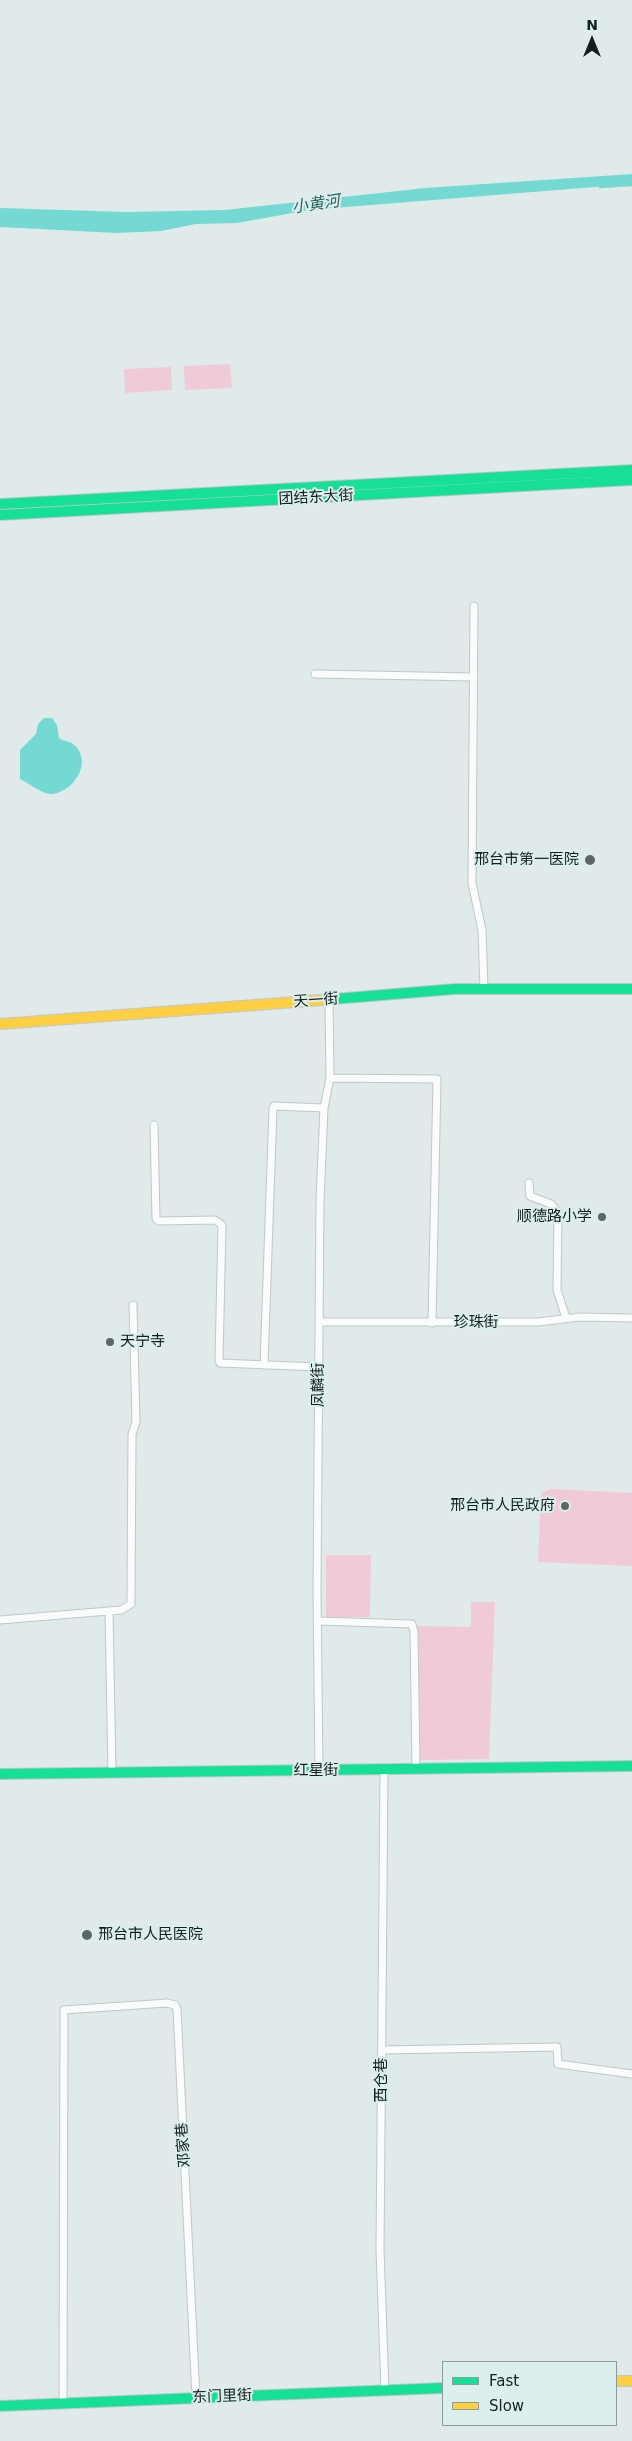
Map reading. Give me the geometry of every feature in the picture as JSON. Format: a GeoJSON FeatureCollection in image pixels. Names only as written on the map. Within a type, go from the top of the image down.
{"type":"FeatureCollection","features":[{"type":"Feature","properties":{"kind":"street","name":"团结东大街"},"geometry":{"type":"LineString","coordinates":[[0,504],[632,470]]}},
{"type":"Feature","properties":{"kind":"street","name":"团结东大街"},"geometry":{"type":"LineString","coordinates":[[0,515],[632,480]]}},
{"type":"Feature","properties":{"kind":"street"},"geometry":{"type":"LineString","coordinates":[[474,606],[472,883],[483,938],[484,988]]}},
{"type":"Feature","properties":{"kind":"street"},"geometry":{"type":"LineString","coordinates":[[315,674],[474,677]]}},
{"type":"Feature","properties":{"kind":"street","name":"天一街"},"geometry":{"type":"LineString","coordinates":[[0,1024],[484,988],[632,989]]}},
{"type":"Feature","properties":{"kind":"street","name":"凤麟街"},"geometry":{"type":"LineString","coordinates":[[318,1771],[317,1621],[320,1200],[324,1108],[330,1078],[329,1000]]}},
{"type":"Feature","properties":{"kind":"street"},"geometry":{"type":"LineString","coordinates":[[330,1078],[437,1079],[432,1323]]}},
{"type":"Feature","properties":{"kind":"street"},"geometry":{"type":"LineString","coordinates":[[264,1365],[273,1108],[274,1106],[324,1108]]}},
{"type":"Feature","properties":{"kind":"street"},"geometry":{"type":"LineString","coordinates":[[154,1125],[156,1219],[215,1220],[222,1225],[219,1360],[224,1364],[319,1367]]}},
{"type":"Feature","properties":{"kind":"street"},"geometry":{"type":"LineString","coordinates":[[528,1182],[530,1196],[551,1204],[558,1212],[558,1290],[566,1318]]}},
{"type":"Feature","properties":{"kind":"street"},"geometry":{"type":"LineString","coordinates":[[0,1620],[126,1609],[131,1604],[132,1434],[136,1422],[133,1305]]}},
{"type":"Feature","properties":{"kind":"street","name":"珍珠街"},"geometry":{"type":"LineString","coordinates":[[319,1322],[538,1322],[566,1318],[632,1318]]}},
{"type":"Feature","properties":{"kind":"street"},"geometry":{"type":"LineString","coordinates":[[109,1611],[112,1773]]}},
{"type":"Feature","properties":{"kind":"street"},"geometry":{"type":"LineString","coordinates":[[317,1621],[412,1624],[414,1632],[416,1770]]}},
{"type":"Feature","properties":{"kind":"street","name":"红星街"},"geometry":{"type":"LineString","coordinates":[[0,1774],[632,1766]]}},
{"type":"Feature","properties":{"kind":"street","name":"西仓巷"},"geometry":{"type":"LineString","coordinates":[[384,1770],[380,2250],[385,2390]]}},
{"type":"Feature","properties":{"kind":"street","name":"邓家巷"},"geometry":{"type":"LineString","coordinates":[[63,2403],[64,2010],[167,2003],[173,2004],[176,2009],[196,2398]]}},
{"type":"Feature","properties":{"kind":"street"},"geometry":{"type":"LineString","coordinates":[[382,2050],[557,2047],[558,2064],[632,2074]]}},
{"type":"Feature","properties":{"kind":"street"},"geometry":{"type":"LineString","coordinates":[[617,2381],[632,2381]]}},
{"type":"Feature","properties":{"kind":"street","name":"东门里街"},"geometry":{"type":"LineString","coordinates":[[0,2406],[442,2388]]}},
{"type":"Feature","properties":{"kind":"shaded area"},"geometry":{"type":"Polygon","coordinates":[[[230,364],[232,388],[185,390],[184,366],[230,364]]]}},
{"type":"Feature","properties":{"kind":"shaded area"},"geometry":{"type":"Polygon","coordinates":[[[171,367],[172,390],[125,393],[124,369],[171,367]]]}},
{"type":"Feature","properties":{"kind":"shaded area"},"geometry":{"type":"Polygon","coordinates":[[[551,1489],[632,1493],[632,1566],[538,1562],[541,1497],[542,1492],[551,1489]]]}},
{"type":"Feature","properties":{"kind":"shaded area"},"geometry":{"type":"Polygon","coordinates":[[[326,1555],[371,1555],[370,1617],[326,1617],[326,1555]]]}},
{"type":"Feature","properties":{"kind":"shaded area"},"geometry":{"type":"Polygon","coordinates":[[[471,1602],[495,1602],[489,1759],[419,1760],[417,1626],[471,1627],[471,1602]]]}},
{"type":"Feature","properties":{"kind":"water"},"geometry":{"type":"Polygon","coordinates":[[[632,174],[632,184],[309,210],[237,223],[196,224],[161,231],[116,233],[0,227],[0,208],[127,212],[225,210],[425,188],[632,174]]]}},
{"type":"Feature","properties":{"kind":"water"},"geometry":{"type":"Polygon","coordinates":[[[44,718],[52,718],[57,725],[59,738],[73,744],[79,751],[82,759],[79,775],[74,782],[68,788],[52,794],[40,791],[20,779],[20,750],[36,734],[38,724],[44,718]]]}},
{"type":"Feature","properties":{"kind":"waterway","name":"小黄河"},"geometry":{"type":"LineString","coordinates":[[600,187],[632,185]]}},
{"type":"Feature","properties":{"kind":"traffic: fast"},"geometry":{"type":"LineString","coordinates":[[0,504],[632,470]]}},
{"type":"Feature","properties":{"kind":"traffic: fast"},"geometry":{"type":"LineString","coordinates":[[0,515],[632,480]]}},
{"type":"Feature","properties":{"kind":"traffic: fast"},"geometry":{"type":"LineString","coordinates":[[322,1000],[455,989],[632,989]]}},
{"type":"Feature","properties":{"kind":"traffic: fast"},"geometry":{"type":"LineString","coordinates":[[0,1774],[632,1766]]}},
{"type":"Feature","properties":{"kind":"traffic: fast"},"geometry":{"type":"LineString","coordinates":[[0,2406],[442,2388]]}},
{"type":"Feature","properties":{"kind":"traffic: slow"},"geometry":{"type":"LineString","coordinates":[[0,1024],[322,1000]]}},
{"type":"Feature","properties":{"kind":"traffic: slow"},"geometry":{"type":"LineString","coordinates":[[617,2381],[632,2381]]}},
{"type":"Feature","properties":{"kind":"place","name":"邢台市第一医院"},"geometry":{"type":"Point","coordinates":[590,860]}},
{"type":"Feature","properties":{"kind":"place","name":"顺德路小学"},"geometry":{"type":"Point","coordinates":[602,1217]}},
{"type":"Feature","properties":{"kind":"place","name":"天宁寺"},"geometry":{"type":"Point","coordinates":[110,1342]}},
{"type":"Feature","properties":{"kind":"place","name":"邢台市人民政府"},"geometry":{"type":"Point","coordinates":[565,1506]}},
{"type":"Feature","properties":{"kind":"place","name":"邢台市人民医院"},"geometry":{"type":"Point","coordinates":[87,1935]}}]}
